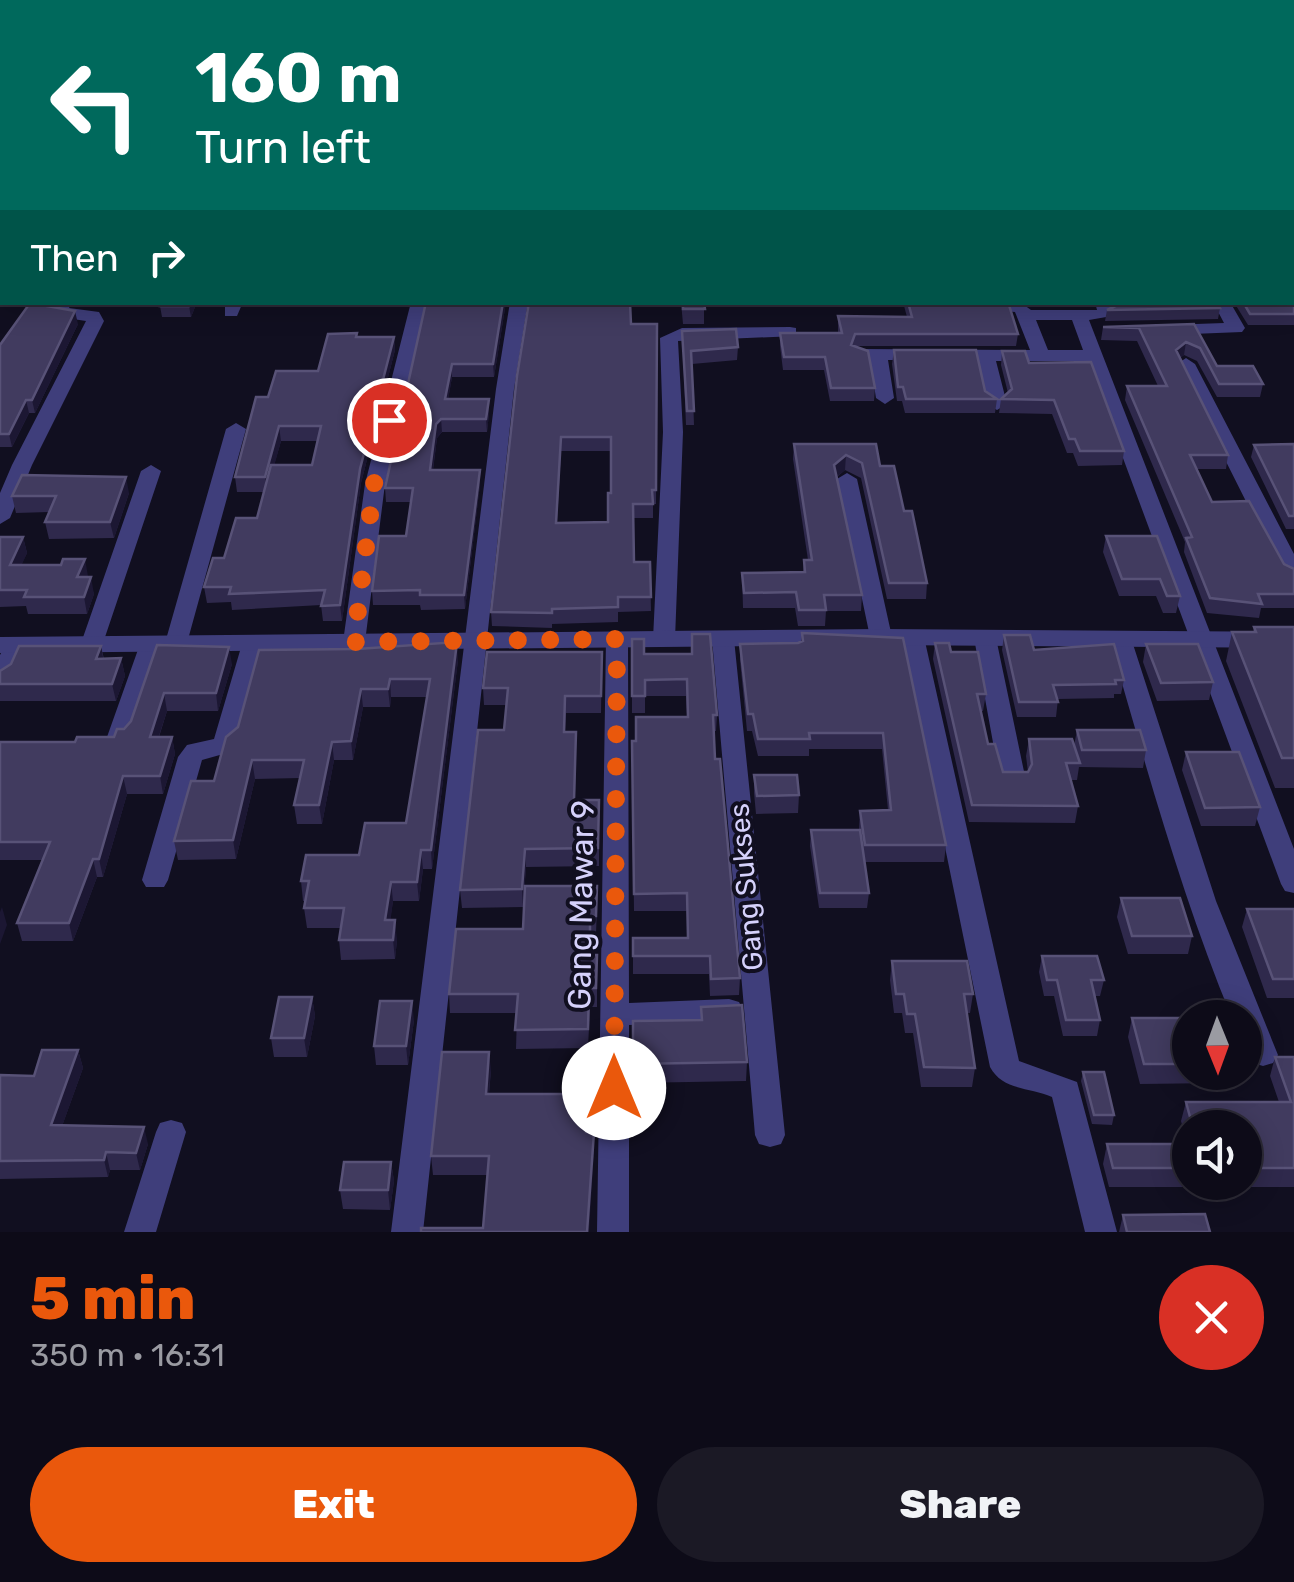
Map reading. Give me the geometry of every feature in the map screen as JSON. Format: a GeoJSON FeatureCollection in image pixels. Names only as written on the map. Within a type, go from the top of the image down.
{"type":"FeatureCollection","features":[{"type":"Feature","properties":{"kind":"street"},"geometry":{"type":"LineString","coordinates":[[0,518],[22,465],[95,321],[93,316],[59,312],[62,305]]}},
{"type":"Feature","properties":{"kind":"street"},"geometry":{"type":"LineString","coordinates":[[354,642],[374,484],[419,305]]}},
{"type":"Feature","properties":{"kind":"street"},"geometry":{"type":"LineString","coordinates":[[407,1232],[518,305]]}},
{"type":"Feature","properties":{"kind":"street"},"geometry":{"type":"LineString","coordinates":[[1081,323],[1106,312],[1105,305]]}},
{"type":"Feature","properties":{"kind":"street"},"geometry":{"type":"LineString","coordinates":[[1154,330],[1236,328],[1224,305]]}},
{"type":"Feature","properties":{"kind":"street"},"geometry":{"type":"LineString","coordinates":[[1041,355],[1029,311],[1119,330]]}},
{"type":"Feature","properties":{"kind":"street"},"geometry":{"type":"LineString","coordinates":[[1081,323],[1294,884]]}},
{"type":"Feature","properties":{"kind":"street"},"geometry":{"type":"LineString","coordinates":[[664,639],[672,432],[669,338],[682,333],[790,332]]}},
{"type":"Feature","properties":{"kind":"street"},"geometry":{"type":"LineString","coordinates":[[885,398],[869,354],[1093,356]]}},
{"type":"Feature","properties":{"kind":"street"},"geometry":{"type":"LineString","coordinates":[[985,354],[998,404]]}},
{"type":"Feature","properties":{"kind":"street"},"geometry":{"type":"LineString","coordinates":[[1186,364],[1294,575]]}},
{"type":"Feature","properties":{"kind":"street"},"geometry":{"type":"LineString","coordinates":[[119,737],[164,644],[236,429]]}},
{"type":"Feature","properties":{"kind":"street"},"geometry":{"type":"LineString","coordinates":[[91,646],[151,471]]}},
{"type":"Feature","properties":{"kind":"street"},"geometry":{"type":"LineString","coordinates":[[847,478],[881,637]]}},
{"type":"Feature","properties":{"kind":"street"},"geometry":{"type":"LineString","coordinates":[[0,680],[8,645],[881,637],[1199,636],[1294,640]]}},
{"type":"Feature","properties":{"kind":"street"},"geometry":{"type":"LineString","coordinates":[[914,637],[1005,1067],[1022,1080],[1055,1083],[1066,1090],[1101,1232]]}},
{"type":"Feature","properties":{"kind":"street"},"geometry":{"type":"LineString","coordinates":[[985,638],[1013,781]]}},
{"type":"Feature","properties":{"kind":"street"},"geometry":{"type":"LineString","coordinates":[[1120,638],[1232,987],[1263,1055]]}},
{"type":"Feature","properties":{"kind":"street","name":"Gang Mawar 9"},"geometry":{"type":"LineString","coordinates":[[614,1232],[617,639]]}},
{"type":"Feature","properties":{"kind":"street","name":"Gang Sukses"},"geometry":{"type":"LineString","coordinates":[[723,639],[770,1135]]}},
{"type":"Feature","properties":{"kind":"street"},"geometry":{"type":"LineString","coordinates":[[155,880],[190,757],[196,751],[226,745],[253,644]]}},
{"type":"Feature","properties":{"kind":"street"},"geometry":{"type":"LineString","coordinates":[[615,1015],[757,1009]]}},
{"type":"Feature","properties":{"kind":"street"},"geometry":{"type":"LineString","coordinates":[[140,1232],[171,1132]]}},
{"type":"Feature","properties":{"kind":"building"},"geometry":{"type":"Polygon","coordinates":[[[29,305],[75,311],[32,400],[26,400],[9,434],[0,434],[0,345],[29,305]]]}},
{"type":"Feature","properties":{"kind":"building"},"geometry":{"type":"Polygon","coordinates":[[[425,305],[503,305],[493,364],[452,364],[445,399],[489,399],[486,419],[441,419],[436,424],[430,470],[480,470],[464,595],[420,595],[420,590],[372,591],[379,536],[406,536],[413,488],[385,488],[425,305]]]}},
{"type":"Feature","properties":{"kind":"building"},"geometry":{"type":"Polygon","coordinates":[[[529,305],[630,305],[631,324],[657,324],[656,490],[652,490],[653,504],[633,504],[634,562],[650,562],[651,597],[618,597],[618,607],[552,609],[552,613],[491,612],[529,305]],[[561,437],[556,523],[608,522],[611,437],[561,437]]]}},
{"type":"Feature","properties":{"kind":"building"},"geometry":{"type":"Polygon","coordinates":[[[683,305],[704,305],[705,309],[683,309],[683,305]]]}},
{"type":"Feature","properties":{"kind":"building"},"geometry":{"type":"Polygon","coordinates":[[[909,305],[1009,305],[1018,334],[855,334],[851,345],[868,351],[875,388],[831,388],[825,357],[784,357],[780,333],[842,333],[838,316],[912,317],[909,305]]]}},
{"type":"Feature","properties":{"kind":"building"},"geometry":{"type":"Polygon","coordinates":[[[1118,305],[1220,308],[1107,310],[1118,305]]]}},
{"type":"Feature","properties":{"kind":"building"},"geometry":{"type":"Polygon","coordinates":[[[1245,305],[1294,305],[1294,314],[1250,314],[1245,305]]]}},
{"type":"Feature","properties":{"kind":"building"},"geometry":{"type":"Polygon","coordinates":[[[1194,324],[1217,366],[1253,366],[1263,384],[1219,384],[1200,348],[1186,342],[1176,350],[1228,455],[1190,455],[1212,502],[1249,501],[1284,564],[1294,569],[1294,594],[1258,594],[1262,604],[1210,598],[1186,538],[1192,537],[1127,386],[1167,386],[1139,328],[1103,327],[1194,324]]]}},
{"type":"Feature","properties":{"kind":"building"},"geometry":{"type":"Polygon","coordinates":[[[736,329],[738,347],[691,351],[694,411],[687,411],[682,331],[736,329]]]}},
{"type":"Feature","properties":{"kind":"building"},"geometry":{"type":"Polygon","coordinates":[[[357,333],[356,337],[394,337],[360,469],[340,605],[321,606],[325,590],[229,594],[231,587],[204,587],[213,558],[224,558],[236,518],[257,518],[271,465],[312,465],[321,426],[279,426],[265,477],[235,477],[256,397],[268,397],[276,371],[318,371],[328,334],[357,333]]]}},
{"type":"Feature","properties":{"kind":"building"},"geometry":{"type":"Polygon","coordinates":[[[894,350],[976,350],[985,391],[997,399],[906,399],[903,387],[898,387],[894,350]]]}},
{"type":"Feature","properties":{"kind":"building"},"geometry":{"type":"Polygon","coordinates":[[[1002,351],[1025,351],[1029,363],[1091,362],[1124,451],[1080,451],[1075,439],[1069,439],[1054,400],[1001,399],[1012,389],[1002,351]]]}},
{"type":"Feature","properties":{"kind":"building"},"geometry":{"type":"Polygon","coordinates":[[[794,444],[876,444],[880,466],[894,466],[904,511],[912,511],[927,583],[889,583],[862,463],[846,455],[834,465],[862,595],[824,595],[826,610],[799,610],[796,592],[744,593],[742,573],[805,572],[804,560],[812,560],[794,444]]]}},
{"type":"Feature","properties":{"kind":"building"},"geometry":{"type":"Polygon","coordinates":[[[1294,444],[1294,516],[1289,516],[1254,445],[1294,444]]]}},
{"type":"Feature","properties":{"kind":"building"},"geometry":{"type":"Polygon","coordinates":[[[22,475],[126,477],[110,522],[45,522],[56,496],[12,496],[22,475]]]}},
{"type":"Feature","properties":{"kind":"building"},"geometry":{"type":"Polygon","coordinates":[[[1106,536],[1157,536],[1180,596],[1167,596],[1160,579],[1122,579],[1106,536]]]}},
{"type":"Feature","properties":{"kind":"building"},"geometry":{"type":"Polygon","coordinates":[[[0,537],[23,537],[10,565],[61,565],[63,559],[85,559],[77,577],[91,577],[84,597],[24,597],[27,590],[0,590],[0,537]]]}},
{"type":"Feature","properties":{"kind":"building"},"geometry":{"type":"Polygon","coordinates":[[[1254,627],[1294,627],[1294,758],[1282,758],[1232,632],[1256,632],[1254,627]]]}},
{"type":"Feature","properties":{"kind":"building"},"geometry":{"type":"Polygon","coordinates":[[[802,633],[903,638],[946,845],[865,845],[860,811],[891,810],[883,733],[809,733],[810,739],[758,739],[753,714],[748,714],[740,644],[798,643],[803,641],[802,633]]]}},
{"type":"Feature","properties":{"kind":"building"},"geometry":{"type":"Polygon","coordinates":[[[692,634],[710,634],[717,715],[713,715],[715,759],[720,759],[740,978],[711,979],[710,956],[633,956],[633,938],[688,938],[687,893],[634,894],[632,741],[636,741],[636,717],[688,717],[687,679],[645,680],[645,696],[632,696],[632,639],[644,639],[644,654],[692,654],[692,634]]]}},
{"type":"Feature","properties":{"kind":"building"},"geometry":{"type":"Polygon","coordinates":[[[1004,635],[1030,635],[1034,650],[1114,644],[1124,680],[1115,680],[1116,684],[1053,685],[1058,702],[1019,702],[1004,635]]]}},
{"type":"Feature","properties":{"kind":"building"},"geometry":{"type":"Polygon","coordinates":[[[457,642],[431,850],[421,850],[417,882],[391,882],[385,920],[395,920],[393,940],[339,940],[344,908],[304,908],[309,881],[301,881],[306,855],[359,855],[365,823],[406,823],[430,679],[390,679],[388,689],[361,689],[351,741],[332,742],[319,805],[294,805],[304,760],[252,760],[233,840],[174,841],[191,781],[214,781],[226,737],[238,727],[259,650],[457,642]]]}},
{"type":"Feature","properties":{"kind":"building"},"geometry":{"type":"Polygon","coordinates":[[[935,643],[949,643],[951,652],[978,652],[986,694],[977,694],[988,744],[995,744],[1003,772],[1028,772],[1032,764],[1029,739],[1072,739],[1080,763],[1066,763],[1078,806],[972,805],[935,643]]]}},
{"type":"Feature","properties":{"kind":"building"},"geometry":{"type":"Polygon","coordinates":[[[1146,644],[1198,644],[1213,682],[1161,683],[1146,644]]]}},
{"type":"Feature","properties":{"kind":"building"},"geometry":{"type":"Polygon","coordinates":[[[157,645],[229,647],[216,693],[164,693],[150,737],[172,737],[160,776],[123,776],[99,859],[93,859],[69,923],[17,923],[50,842],[0,842],[0,742],[75,742],[77,737],[114,737],[117,729],[124,729],[131,721],[157,645]]]}},
{"type":"Feature","properties":{"kind":"building"},"geometry":{"type":"Polygon","coordinates":[[[19,646],[101,646],[96,659],[121,658],[112,684],[0,684],[0,671],[11,664],[19,646]]]}},
{"type":"Feature","properties":{"kind":"building"},"geometry":{"type":"Polygon","coordinates":[[[487,652],[602,652],[601,696],[565,696],[564,732],[576,732],[574,800],[599,800],[598,848],[525,849],[522,889],[460,890],[478,730],[504,730],[508,688],[483,688],[487,652]]]}},
{"type":"Feature","properties":{"kind":"building"},"geometry":{"type":"Polygon","coordinates":[[[1077,730],[1140,730],[1146,750],[1082,750],[1077,730]]]}},
{"type":"Feature","properties":{"kind":"building"},"geometry":{"type":"Polygon","coordinates":[[[1186,752],[1239,752],[1260,807],[1205,808],[1186,752]]]}},
{"type":"Feature","properties":{"kind":"building"},"geometry":{"type":"Polygon","coordinates":[[[754,775],[797,775],[799,795],[757,796],[754,775]]]}},
{"type":"Feature","properties":{"kind":"building"},"geometry":{"type":"Polygon","coordinates":[[[811,830],[860,830],[869,893],[820,893],[811,830]]]}},
{"type":"Feature","properties":{"kind":"building"},"geometry":{"type":"Polygon","coordinates":[[[525,886],[597,886],[596,916],[590,916],[590,955],[597,955],[596,988],[589,988],[588,1029],[515,1030],[518,994],[449,994],[456,929],[523,929],[525,886]]]}},
{"type":"Feature","properties":{"kind":"building"},"geometry":{"type":"Polygon","coordinates":[[[1121,898],[1180,898],[1192,936],[1132,936],[1121,898]]]}},
{"type":"Feature","properties":{"kind":"building"},"geometry":{"type":"Polygon","coordinates":[[[1247,909],[1294,909],[1294,979],[1273,979],[1247,909]]]}},
{"type":"Feature","properties":{"kind":"building"},"geometry":{"type":"Polygon","coordinates":[[[1042,956],[1097,956],[1104,980],[1091,980],[1100,1020],[1066,1020],[1057,980],[1047,980],[1042,956]]]}},
{"type":"Feature","properties":{"kind":"building"},"geometry":{"type":"Polygon","coordinates":[[[892,961],[967,961],[973,994],[964,994],[975,1068],[924,1067],[915,1014],[907,1014],[904,994],[896,994],[892,961]]]}},
{"type":"Feature","properties":{"kind":"building"},"geometry":{"type":"Polygon","coordinates":[[[279,997],[312,997],[304,1038],[271,1038],[279,997]]]}},
{"type":"Feature","properties":{"kind":"building"},"geometry":{"type":"Polygon","coordinates":[[[380,1001],[412,1001],[406,1046],[374,1046],[380,1001]]]}},
{"type":"Feature","properties":{"kind":"building"},"geometry":{"type":"Polygon","coordinates":[[[742,1005],[747,1062],[633,1064],[633,1021],[702,1020],[701,1007],[742,1005]]]}},
{"type":"Feature","properties":{"kind":"building"},"geometry":{"type":"Polygon","coordinates":[[[1132,1018],[1172,1018],[1172,1064],[1144,1064],[1132,1018]]]}},
{"type":"Feature","properties":{"kind":"building"},"geometry":{"type":"Polygon","coordinates":[[[42,1050],[78,1050],[51,1125],[144,1127],[136,1153],[106,1152],[104,1160],[0,1161],[0,1075],[34,1076],[42,1050]]]}},
{"type":"Feature","properties":{"kind":"building"},"geometry":{"type":"Polygon","coordinates":[[[442,1052],[489,1052],[486,1094],[587,1094],[586,1132],[594,1132],[587,1232],[421,1232],[421,1228],[483,1228],[489,1156],[431,1156],[442,1052]]]}},
{"type":"Feature","properties":{"kind":"building"},"geometry":{"type":"Polygon","coordinates":[[[1275,1057],[1294,1057],[1294,1168],[1262,1168],[1262,1110],[1188,1110],[1186,1102],[1291,1102],[1275,1057]]]}},
{"type":"Feature","properties":{"kind":"building"},"geometry":{"type":"Polygon","coordinates":[[[1083,1072],[1104,1072],[1114,1115],[1094,1115],[1083,1072]]]}},
{"type":"Feature","properties":{"kind":"building"},"geometry":{"type":"Polygon","coordinates":[[[1107,1144],[1172,1144],[1172,1168],[1113,1168],[1107,1144]]]}},
{"type":"Feature","properties":{"kind":"building"},"geometry":{"type":"Polygon","coordinates":[[[344,1162],[391,1162],[388,1190],[340,1190],[344,1162]]]}},
{"type":"Feature","properties":{"kind":"building"},"geometry":{"type":"Polygon","coordinates":[[[1205,1214],[1210,1232],[1127,1232],[1123,1215],[1205,1214]]]}},
{"type":"Feature","properties":{"kind":"route"},"geometry":{"type":"LineString","coordinates":[[389,420],[374,484],[354,642],[617,639],[614,1088]]}}]}
